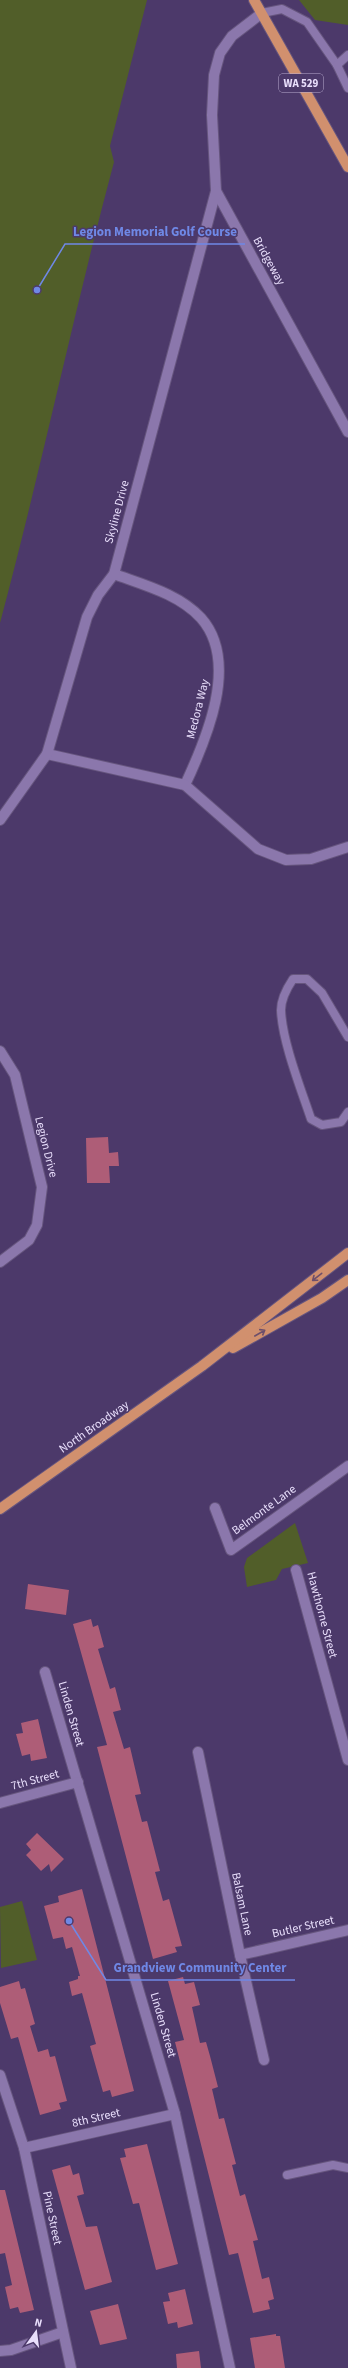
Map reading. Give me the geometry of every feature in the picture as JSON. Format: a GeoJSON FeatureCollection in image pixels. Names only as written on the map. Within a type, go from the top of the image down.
{"type":"FeatureCollection","features":[{"type":"Feature","properties":{"kind":"main road","name":"WA 529"},"geometry":{"type":"LineString","coordinates":[[254,0],[348,167]]}},
{"type":"Feature","properties":{"kind":"main road","name":"North Broadway"},"geometry":{"type":"LineString","coordinates":[[0,1509],[202,1366],[348,1253]]}},
{"type":"Feature","properties":{"kind":"main road","name":"North Broadway"},"geometry":{"type":"LineString","coordinates":[[202,1366],[322,1298],[348,1280]]}},
{"type":"Feature","properties":{"kind":"main road"},"geometry":{"type":"LineString","coordinates":[[322,1298],[348,1284]]}},
{"type":"Feature","properties":{"kind":"street","name":"Bridgeway"},"geometry":{"type":"LineString","coordinates":[[262,13],[232,36],[220,53],[214,75],[212,115],[216,191],[348,432]]}},
{"type":"Feature","properties":{"kind":"street","name":"Skyline Drive"},"geometry":{"type":"LineString","coordinates":[[0,820],[47,754],[87,617],[98,595],[114,574],[216,191]]}},
{"type":"Feature","properties":{"kind":"street","name":"Medora Way"},"geometry":{"type":"LineString","coordinates":[[114,574],[161,591],[182,604],[200,618],[209,630],[217,650],[220,680],[203,746],[185,785]]}},
{"type":"Feature","properties":{"kind":"street"},"geometry":{"type":"LineString","coordinates":[[47,754],[185,785],[258,849],[286,860],[311,858],[348,847]]}},
{"type":"Feature","properties":{"kind":"street","name":"Legion Drive"},"geometry":{"type":"LineString","coordinates":[[0,1052],[15,1075],[42,1187],[37,1226],[29,1240],[0,1262]]}},
{"type":"Feature","properties":{"kind":"street","name":"Belmonte Lane"},"geometry":{"type":"LineString","coordinates":[[215,1508],[231,1550],[348,1466]]}},
{"type":"Feature","properties":{"kind":"street","name":"Hawthorne Street"},"geometry":{"type":"LineString","coordinates":[[296,1570],[348,1760]]}},
{"type":"Feature","properties":{"kind":"street","name":"Linden Street"},"geometry":{"type":"LineString","coordinates":[[45,1672],[175,2114],[230,2368]]}},
{"type":"Feature","properties":{"kind":"street","name":"Balsam Lane"},"geometry":{"type":"LineString","coordinates":[[198,1752],[240,1955],[264,2060]]}},
{"type":"Feature","properties":{"kind":"street","name":"7th Street"},"geometry":{"type":"LineString","coordinates":[[0,1803],[78,1782]]}},
{"type":"Feature","properties":{"kind":"street","name":"Butler Street"},"geometry":{"type":"LineString","coordinates":[[240,1955],[348,1930]]}},
{"type":"Feature","properties":{"kind":"street","name":"Pine Street"},"geometry":{"type":"LineString","coordinates":[[0,2075],[24,2148],[71,2368]]}},
{"type":"Feature","properties":{"kind":"street","name":"8th Street"},"geometry":{"type":"LineString","coordinates":[[24,2148],[175,2114]]}},
{"type":"Feature","properties":{"kind":"street"},"geometry":{"type":"LineString","coordinates":[[0,2351],[11,2350],[63,2332]]}},
{"type":"Feature","properties":{"kind":"lane"},"geometry":{"type":"LineString","coordinates":[[262,13],[282,9],[307,22],[337,65],[348,88]]}},
{"type":"Feature","properties":{"kind":"lane"},"geometry":{"type":"LineString","coordinates":[[337,65],[348,55]]}},
{"type":"Feature","properties":{"kind":"lane"},"geometry":{"type":"LineString","coordinates":[[348,1037],[322,993],[307,980],[292,979],[284,994],[281,1010],[288,1045],[311,1119],[322,1124],[341,1122],[348,1112]]}},
{"type":"Feature","properties":{"kind":"lane"},"geometry":{"type":"LineString","coordinates":[[287,2175],[333,2165],[348,2168]]}},
{"type":"Feature","properties":{"kind":"green space"},"geometry":{"type":"Polygon","coordinates":[[[0,0],[147,0],[110,146],[114,162],[0,623],[0,0]]]}},
{"type":"Feature","properties":{"kind":"green space"},"geometry":{"type":"Polygon","coordinates":[[[299,0],[348,0],[348,25],[315,20],[299,0]]]}},
{"type":"Feature","properties":{"kind":"green space"},"geometry":{"type":"Polygon","coordinates":[[[295,1523],[308,1563],[282,1569],[276,1580],[247,1587],[244,1567],[247,1558],[295,1523]]]}},
{"type":"Feature","properties":{"kind":"green space"},"geometry":{"type":"Polygon","coordinates":[[[22,1901],[37,1960],[1,1968],[0,1907],[22,1901]]]}},
{"type":"Feature","properties":{"kind":"building"},"geometry":{"type":"Polygon","coordinates":[[[108,1137],[109,1153],[118,1152],[119,1166],[109,1166],[110,1183],[87,1183],[86,1138],[108,1137]]]}},
{"type":"Feature","properties":{"kind":"building"},"geometry":{"type":"Polygon","coordinates":[[[28,1584],[69,1590],[66,1615],[25,1609],[28,1584]]]}},
{"type":"Feature","properties":{"kind":"building"},"geometry":{"type":"Polygon","coordinates":[[[91,1619],[93,1627],[98,1625],[104,1647],[98,1649],[110,1689],[115,1687],[121,1710],[113,1712],[124,1749],[130,1747],[141,1794],[135,1795],[142,1822],[147,1821],[160,1871],[155,1872],[163,1901],[169,1899],[182,1946],[175,1947],[177,1952],[153,1959],[97,1747],[107,1745],[73,1624],[91,1619]]]}},
{"type":"Feature","properties":{"kind":"building"},"geometry":{"type":"Polygon","coordinates":[[[38,1719],[47,1758],[31,1761],[30,1754],[22,1756],[16,1734],[23,1733],[21,1723],[38,1719]]]}},
{"type":"Feature","properties":{"kind":"building"},"geometry":{"type":"Polygon","coordinates":[[[37,1833],[64,1859],[51,1872],[49,1864],[41,1871],[26,1855],[31,1850],[26,1844],[37,1833]]]}},
{"type":"Feature","properties":{"kind":"building"},"geometry":{"type":"Polygon","coordinates":[[[82,1889],[134,2091],[112,2097],[110,2090],[103,2092],[90,2046],[96,2044],[82,1993],[72,1996],[69,1982],[78,1979],[78,1976],[80,1976],[72,1947],[66,1949],[63,1937],[53,1939],[44,1906],[59,1902],[58,1896],[82,1889]]]}},
{"type":"Feature","properties":{"kind":"building"},"geometry":{"type":"Polygon","coordinates":[[[183,1977],[185,1984],[194,1982],[200,2005],[192,2007],[200,2043],[206,2042],[218,2087],[212,2089],[219,2119],[224,2118],[236,2164],[232,2165],[240,2196],[245,2194],[258,2240],[253,2241],[262,2279],[269,2277],[274,2299],[268,2301],[270,2309],[253,2313],[238,2253],[229,2255],[175,2042],[184,2040],[168,1981],[183,1977]]]}},
{"type":"Feature","properties":{"kind":"building"},"geometry":{"type":"Polygon","coordinates":[[[19,1981],[21,1989],[25,1988],[35,2024],[30,2026],[38,2052],[48,2049],[50,2057],[55,2056],[67,2101],[59,2103],[61,2109],[40,2115],[18,2037],[11,2039],[0,2003],[0,1987],[19,1981]]]}},
{"type":"Feature","properties":{"kind":"building"},"geometry":{"type":"Polygon","coordinates":[[[147,2144],[178,2264],[156,2270],[139,2203],[133,2204],[120,2158],[126,2157],[124,2149],[147,2144]]]}},
{"type":"Feature","properties":{"kind":"building"},"geometry":{"type":"Polygon","coordinates":[[[70,2165],[73,2175],[79,2173],[84,2194],[77,2196],[86,2227],[97,2226],[112,2282],[85,2290],[52,2170],[70,2165]]]}},
{"type":"Feature","properties":{"kind":"building"},"geometry":{"type":"Polygon","coordinates":[[[0,2190],[5,2190],[34,2310],[20,2313],[18,2307],[10,2309],[5,2287],[12,2285],[5,2253],[0,2254],[0,2190]]]}},
{"type":"Feature","properties":{"kind":"building"},"geometry":{"type":"Polygon","coordinates":[[[185,2289],[193,2324],[178,2328],[177,2322],[168,2324],[163,2302],[170,2301],[168,2293],[185,2289]]]}},
{"type":"Feature","properties":{"kind":"building"},"geometry":{"type":"Polygon","coordinates":[[[118,2304],[127,2339],[100,2345],[90,2311],[118,2304]]]}},
{"type":"Feature","properties":{"kind":"building"},"geometry":{"type":"Polygon","coordinates":[[[276,2334],[276,2336],[280,2336],[285,2368],[255,2368],[250,2338],[276,2334]]]}},
{"type":"Feature","properties":{"kind":"building"},"geometry":{"type":"Polygon","coordinates":[[[199,2351],[201,2368],[177,2368],[176,2354],[199,2351]]]}},
{"type":"Feature","properties":{"kind":"place","name":"Legion Memorial Golf Course"},"geometry":{"type":"Point","coordinates":[37,290]}},
{"type":"Feature","properties":{"kind":"place","name":"Grandview Community Center"},"geometry":{"type":"Point","coordinates":[69,1921]}}]}
